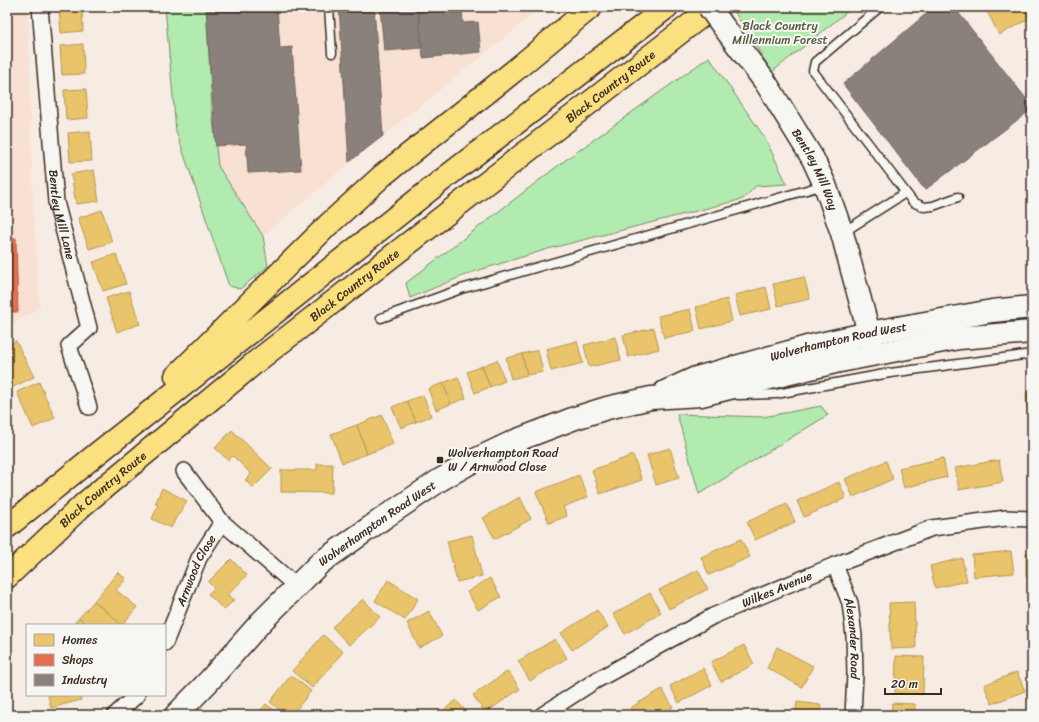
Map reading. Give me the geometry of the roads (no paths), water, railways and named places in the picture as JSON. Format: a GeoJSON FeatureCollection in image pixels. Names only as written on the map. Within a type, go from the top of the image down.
{"type":"FeatureCollection","features":[{"type":"Feature","properties":{"kind":"highway"},"geometry":{"type":"LineString","coordinates":[[98,453],[328,225],[383,175],[514,71],[591,7]]}},
{"type":"Feature","properties":{"kind":"highway"},"geometry":{"type":"LineString","coordinates":[[7,527],[446,177],[667,7]]}},
{"type":"Feature","properties":{"kind":"highway","name":"Black Country Route"},"geometry":{"type":"LineString","coordinates":[[7,577],[84,504],[257,360],[714,7]]}},
{"type":"Feature","properties":{"kind":"main road","name":"Bentley Mill Way"},"geometry":{"type":"LineString","coordinates":[[709,7],[770,90],[813,159],[825,185],[842,233],[875,354]]}},
{"type":"Feature","properties":{"kind":"main road","name":"Wolverhampton Road West"},"geometry":{"type":"LineString","coordinates":[[176,715],[208,682],[262,621],[320,563],[440,480],[475,460],[515,441],[575,418],[651,398],[696,378],[807,347],[869,333],[992,311],[1032,307]]}},
{"type":"Feature","properties":{"kind":"main road","name":"Wolverhampton Road West"},"geometry":{"type":"LineString","coordinates":[[651,398],[700,395],[835,362],[959,338],[1032,332]]}},
{"type":"Feature","properties":{"kind":"street","name":"Bentley Mill Lane"},"geometry":{"type":"LineString","coordinates":[[40,7],[56,202],[89,328],[69,346],[89,407]]}},
{"type":"Feature","properties":{"kind":"street","name":"Arnwood Close"},"geometry":{"type":"LineString","coordinates":[[184,471],[222,522],[296,586]]}},
{"type":"Feature","properties":{"kind":"street","name":"Wilkes Avenue"},"geometry":{"type":"LineString","coordinates":[[542,715],[595,680],[713,616],[835,565],[932,528],[1006,518],[1032,519]]}},
{"type":"Feature","properties":{"kind":"street","name":"Arnwood Close"},"geometry":{"type":"LineString","coordinates":[[166,640],[198,558],[222,522]]}},
{"type":"Feature","properties":{"kind":"street","name":"Alexander Road"},"geometry":{"type":"LineString","coordinates":[[835,565],[850,603],[854,636],[855,674],[853,715]]}},
{"type":"Feature","properties":{"kind":"street"},"geometry":{"type":"LineString","coordinates":[[115,715],[133,697]]}},
{"type":"Feature","properties":{"kind":"lane"},"geometry":{"type":"LineString","coordinates":[[329,7],[332,53]]}},
{"type":"Feature","properties":{"kind":"lane"},"geometry":{"type":"LineString","coordinates":[[880,7],[815,62],[813,71],[912,202],[924,207],[933,206],[958,198]]}},
{"type":"Feature","properties":{"kind":"lane"},"geometry":{"type":"LineString","coordinates":[[381,318],[462,289],[825,185]]}},
{"type":"Feature","properties":{"kind":"lane"},"geometry":{"type":"LineString","coordinates":[[842,233],[906,193]]}},
{"type":"Feature","properties":{"kind":"lane"},"geometry":{"type":"LineString","coordinates":[[700,395],[776,394],[890,373],[1032,354]]}},
{"type":"Feature","properties":{"kind":"place","name":"Wolverhampton Road W / Arnwood Close"},"geometry":{"type":"Point","coordinates":[440,460]}},
{"type":"Feature","properties":{"kind":"park label","name":"Black Country Millennium Forest"},"geometry":{"type":"Point","coordinates":[780,33]}}]}
